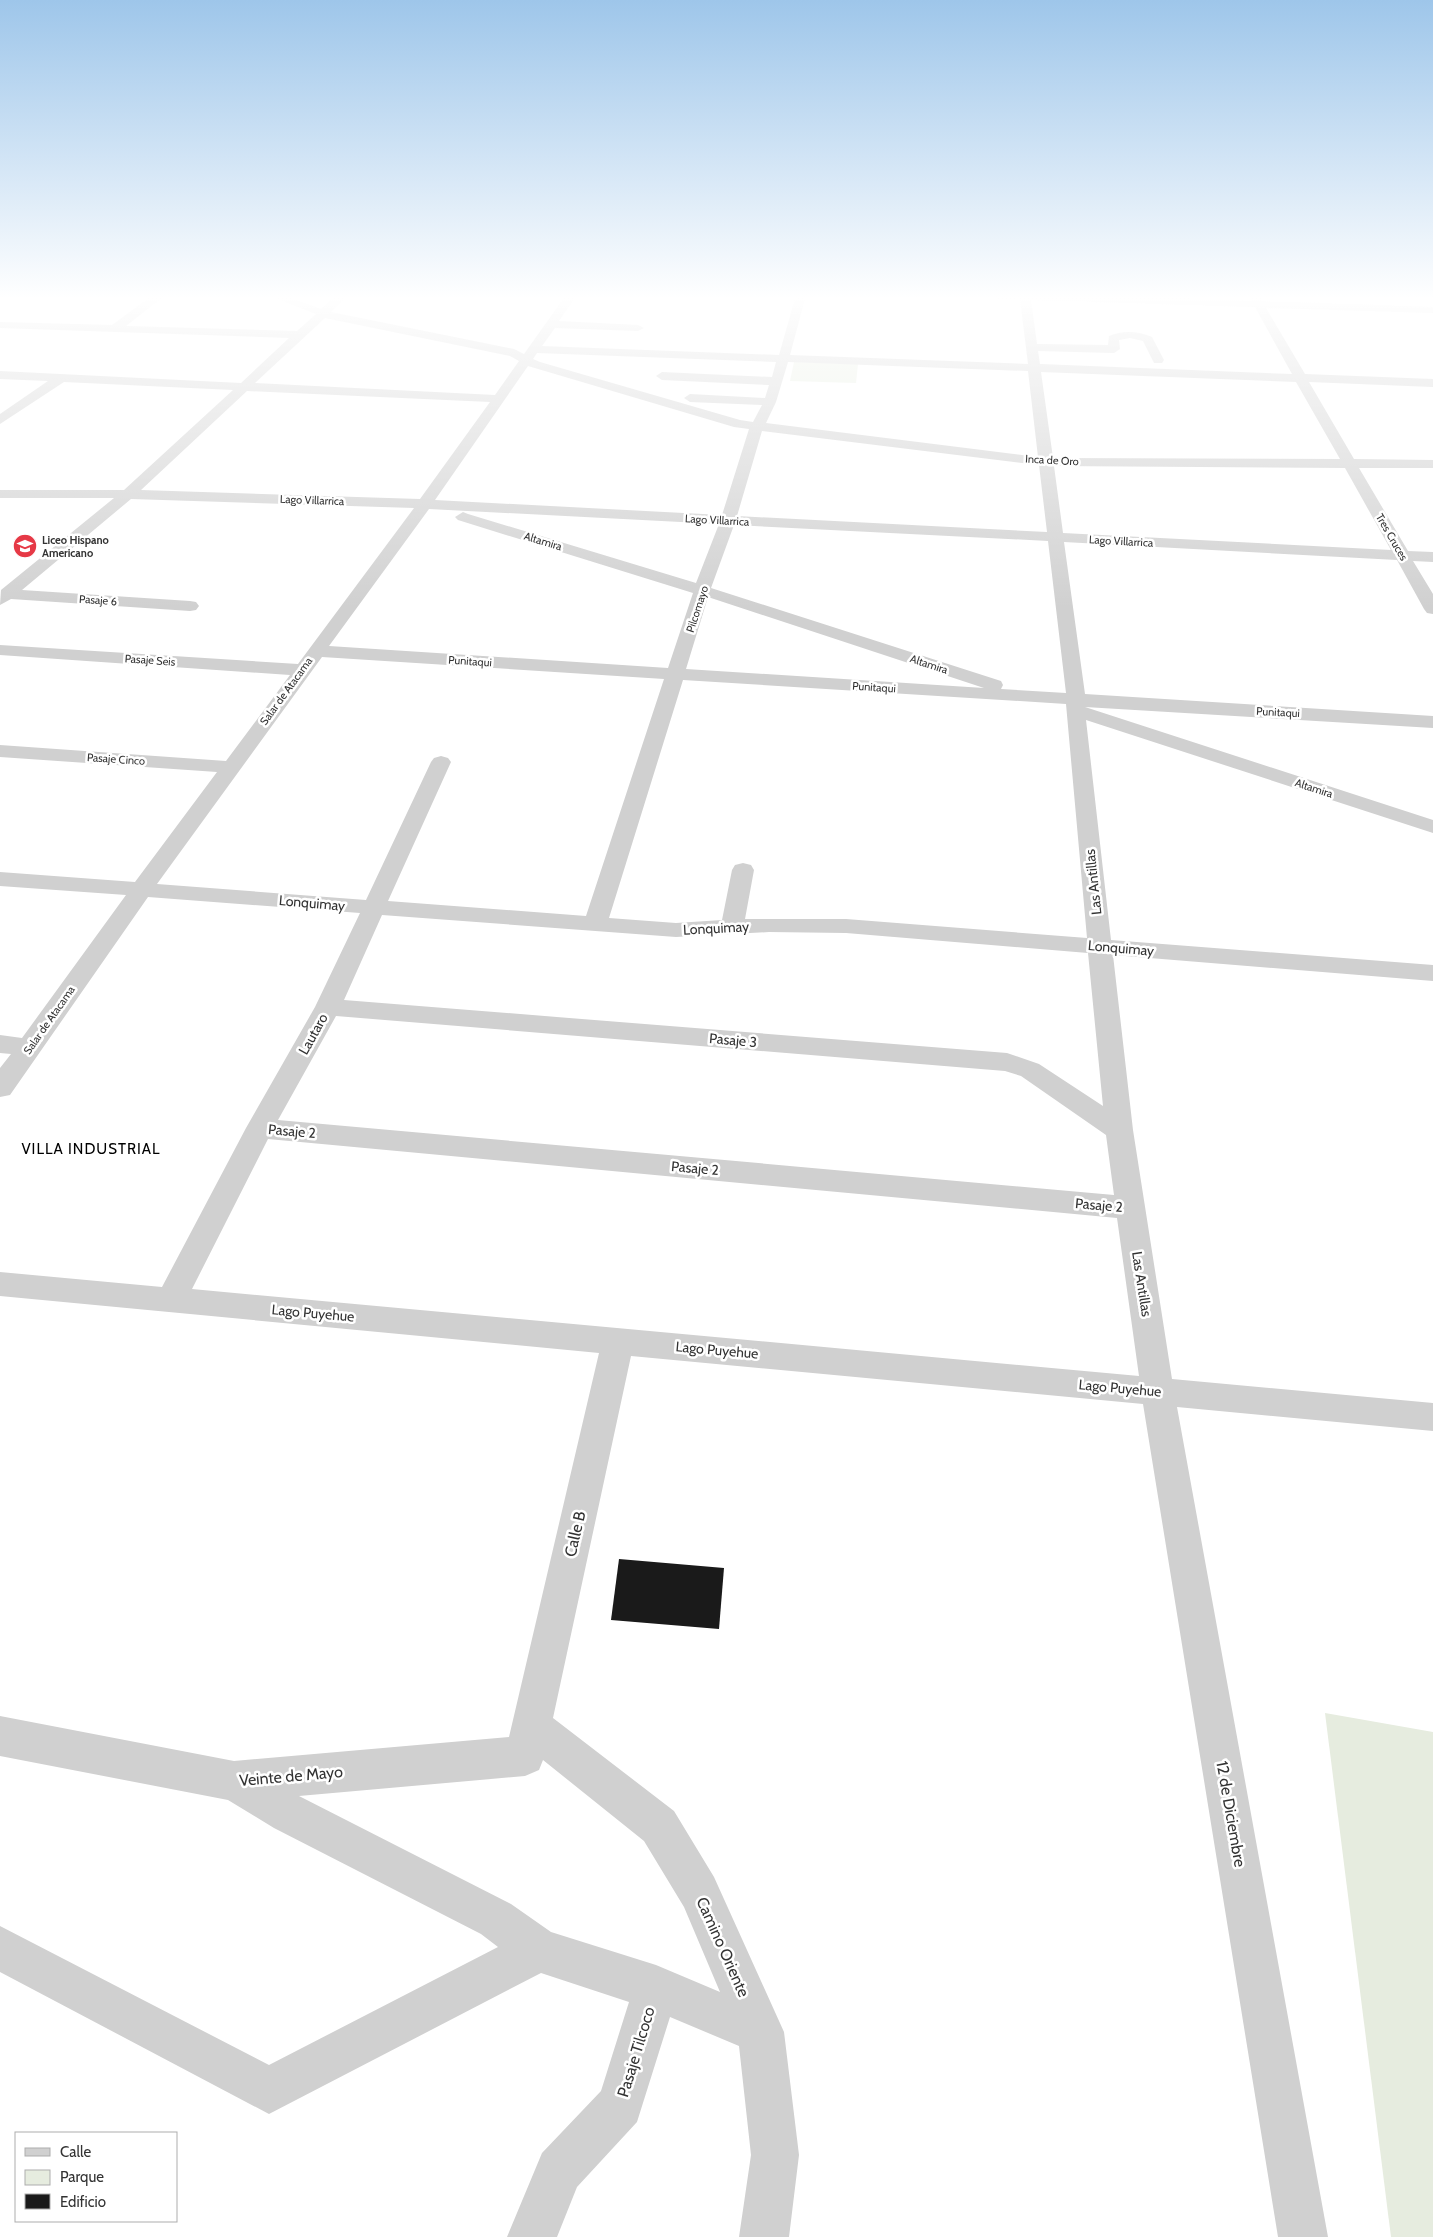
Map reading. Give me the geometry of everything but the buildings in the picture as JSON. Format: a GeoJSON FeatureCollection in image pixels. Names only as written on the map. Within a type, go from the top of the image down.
{"type":"FeatureCollection","features":[{"type":"Feature","properties":{"kind":"street"},"geometry":{"type":"LineString","coordinates":[[0,420],[30,399]]}},
{"type":"Feature","properties":{"kind":"street"},"geometry":{"type":"LineString","coordinates":[[3,597],[128,494],[229,399]]}},
{"type":"Feature","properties":{"kind":"street","name":"Salar de Atacama"},"geometry":{"type":"LineString","coordinates":[[0,1088],[300,670],[424,505],[498,399]]}},
{"type":"Feature","properties":{"kind":"street","name":"Inca de Oro"},"geometry":{"type":"LineString","coordinates":[[654,399],[739,424],[1048,462],[1433,464]]}},
{"type":"Feature","properties":{"kind":"street"},"geometry":{"type":"LineString","coordinates":[[718,399],[770,402]]}},
{"type":"Feature","properties":{"kind":"street","name":"Las Antillas"},"geometry":{"type":"LineString","coordinates":[[1039,399],[1048,462],[1054,537],[1076,705],[1119,1130],[1158,1392]]}},
{"type":"Feature","properties":{"kind":"street","name":"Tres Cruces"},"geometry":{"type":"LineString","coordinates":[[1312,399],[1433,610]]}},
{"type":"Feature","properties":{"kind":"street","name":"Pilcomayo"},"geometry":{"type":"LineString","coordinates":[[595,924],[702,590],[728,520],[757,426],[763,421],[770,402]]}},
{"type":"Feature","properties":{"kind":"street","name":"Lago Villarrica"},"geometry":{"type":"LineString","coordinates":[[0,494],[128,494],[424,505],[1433,557]]}},
{"type":"Feature","properties":{"kind":"street","name":"Altamira"},"geometry":{"type":"LineString","coordinates":[[424,505],[702,590],[1033,697]]}},
{"type":"Feature","properties":{"kind":"street","name":"Pasaje 6"},"geometry":{"type":"LineString","coordinates":[[3,597],[190,606]]}},
{"type":"Feature","properties":{"kind":"street","name":"Pasaje Seis"},"geometry":{"type":"LineString","coordinates":[[0,650],[300,670]]}},
{"type":"Feature","properties":{"kind":"street","name":"Punitaqui"},"geometry":{"type":"LineString","coordinates":[[315,651],[1033,697],[1076,705],[1433,722]]}},
{"type":"Feature","properties":{"kind":"street","name":"Altamira"},"geometry":{"type":"LineString","coordinates":[[1076,705],[1433,827]]}},
{"type":"Feature","properties":{"kind":"street","name":"Pasaje Cinco"},"geometry":{"type":"LineString","coordinates":[[0,751],[231,767]]}},
{"type":"Feature","properties":{"kind":"street","name":"Lautaro"},"geometry":{"type":"LineString","coordinates":[[171,1300],[260,1128],[328,1007],[441,762]]}},
{"type":"Feature","properties":{"kind":"street"},"geometry":{"type":"LineString","coordinates":[[732,927],[743,870]]}},
{"type":"Feature","properties":{"kind":"street","name":"Lonquimay"},"geometry":{"type":"LineString","coordinates":[[0,879],[676,930],[732,927],[846,926],[1433,972]]}},
{"type":"Feature","properties":{"kind":"street","name":"Pasaje 3"},"geometry":{"type":"LineString","coordinates":[[328,1007],[1007,1062],[1030,1070],[1119,1130]]}},
{"type":"Feature","properties":{"kind":"street"},"geometry":{"type":"LineString","coordinates":[[0,1044],[30,1047]]}},
{"type":"Feature","properties":{"kind":"street","name":"Pasaje 2"},"geometry":{"type":"LineString","coordinates":[[260,1128],[1130,1208]]}},
{"type":"Feature","properties":{"kind":"street","name":"Lago Puyehue"},"geometry":{"type":"LineString","coordinates":[[0,1284],[1433,1418]]}},
{"type":"Feature","properties":{"kind":"street","name":"Calle B"},"geometry":{"type":"LineString","coordinates":[[532,1726],[618,1341]]}},
{"type":"Feature","properties":{"kind":"street","name":"12 de Diciembre"},"geometry":{"type":"LineString","coordinates":[[1158,1392],[1303,2237]]}},
{"type":"Feature","properties":{"kind":"street","name":"Veinte de Mayo"},"geometry":{"type":"LineString","coordinates":[[0,1736],[234,1781],[525,1756],[532,1726]]}},
{"type":"Feature","properties":{"kind":"street","name":"Camino Oriente"},"geometry":{"type":"LineString","coordinates":[[532,1726],[659,1826],[699,1892],[761,2032],[775,2155],[764,2237]]}},
{"type":"Feature","properties":{"kind":"street"},"geometry":{"type":"LineString","coordinates":[[234,1781],[289,1813],[496,1919],[539,1950],[656,1988],[761,2032]]}},
{"type":"Feature","properties":{"kind":"street"},"geometry":{"type":"LineString","coordinates":[[0,1948],[269,2090],[539,1950]]}},
{"type":"Feature","properties":{"kind":"street","name":"Pasaje Tilcoco"},"geometry":{"type":"LineString","coordinates":[[532,2237],[559,2170],[620,2105],[656,1988]]}},
{"type":"Feature","properties":{"kind":"green space"},"geometry":{"type":"Polygon","coordinates":[[[1325,1713],[1433,1732],[1433,2237],[1391,2237],[1325,1713]]]}},
{"type":"Feature","properties":{"kind":"place","name":"Liceo Hispano Americano"},"geometry":{"type":"Point","coordinates":[25,546]}},
{"type":"Feature","properties":{"kind":"district","name":"VILLA INDUSTRIAL"},"geometry":{"type":"Point","coordinates":[91,1149]}}]}
